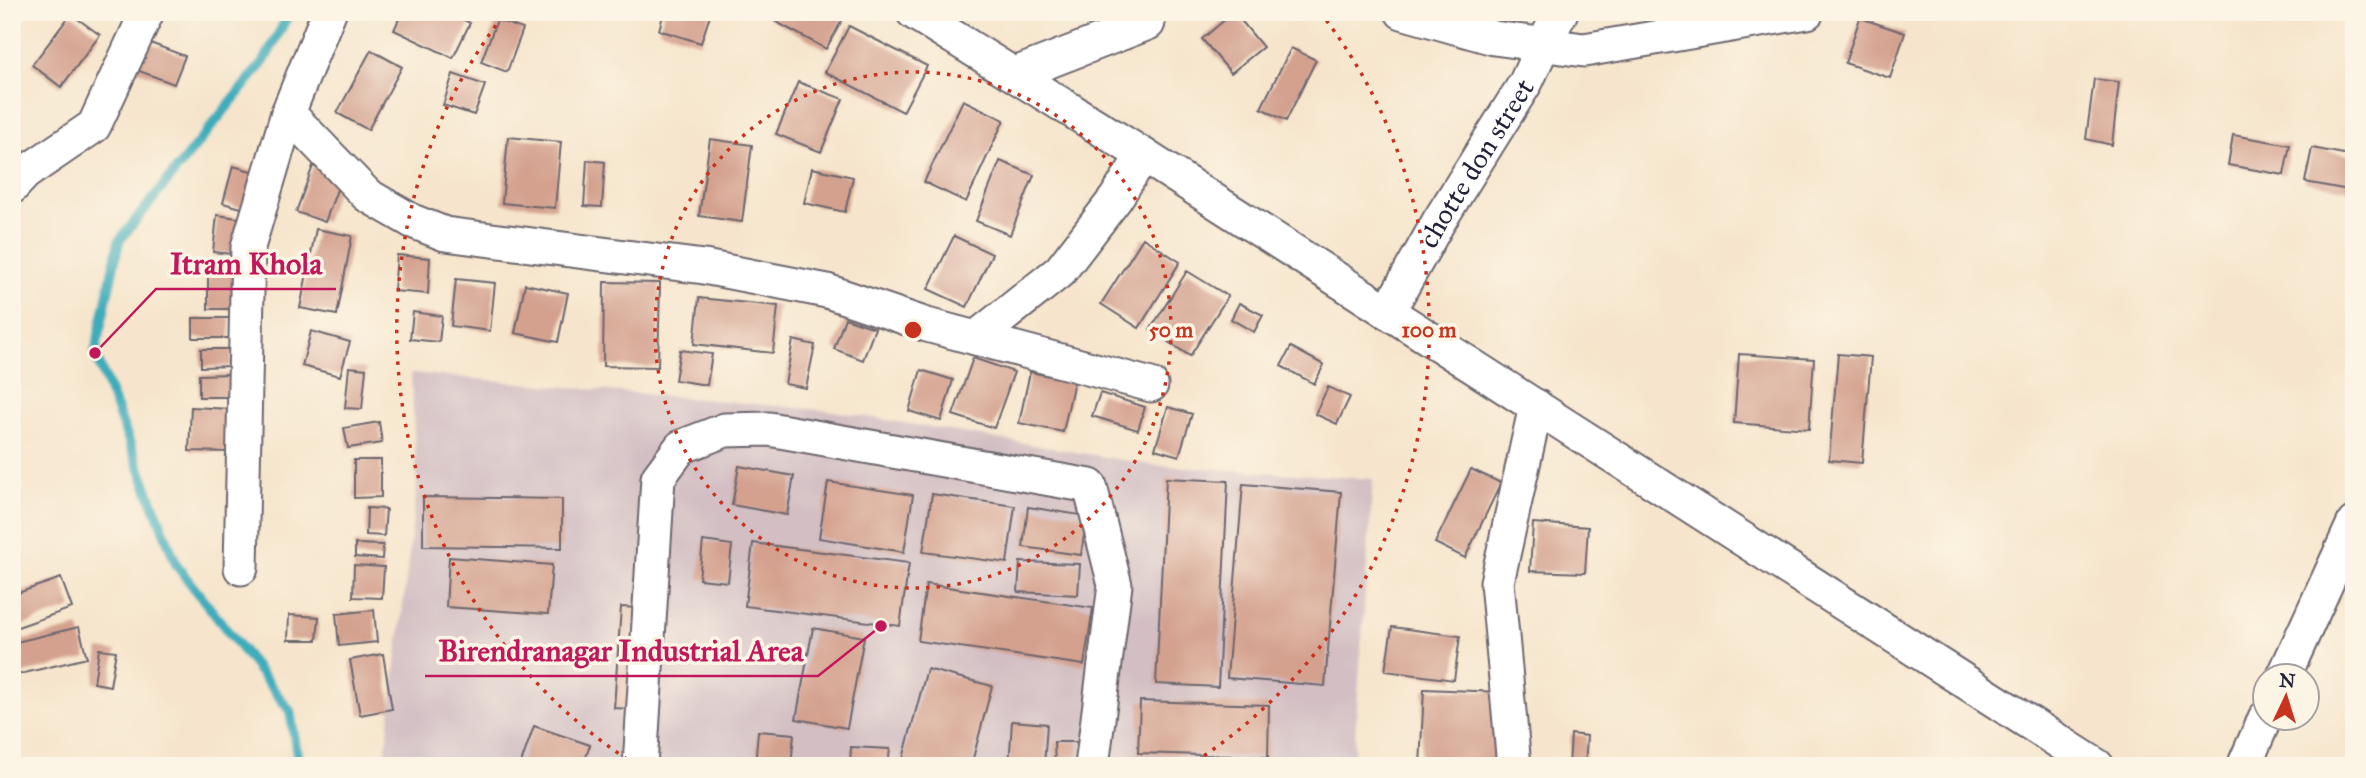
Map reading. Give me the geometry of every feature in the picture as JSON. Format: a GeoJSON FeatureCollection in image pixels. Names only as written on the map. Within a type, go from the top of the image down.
{"type":"FeatureCollection","features":[{"type":"Feature","properties":{"kind":"street"},"geometry":{"type":"LineString","coordinates":[[12,187],[26,173],[94,126],[147,12]]}},
{"type":"Feature","properties":{"kind":"street"},"geometry":{"type":"LineString","coordinates":[[241,568],[248,247],[288,113],[328,12]]}},
{"type":"Feature","properties":{"kind":"street"},"geometry":{"type":"LineString","coordinates":[[913,12],[1143,155],[2097,766]]}},
{"type":"Feature","properties":{"kind":"street"},"geometry":{"type":"LineString","coordinates":[[1402,12],[1494,38],[1584,50],[1807,12]]}},
{"type":"Feature","properties":{"kind":"street","name":"chotte don street"},"geometry":{"type":"LineString","coordinates":[[1388,312],[1439,220],[1526,82],[1542,44],[1561,12]]}},
{"type":"Feature","properties":{"kind":"street"},"geometry":{"type":"LineString","coordinates":[[1015,74],[1151,16]]}},
{"type":"Feature","properties":{"kind":"street"},"geometry":{"type":"LineString","coordinates":[[288,113],[367,195],[412,221],[445,234],[704,267],[827,291],[927,324],[1151,385]]}},
{"type":"Feature","properties":{"kind":"street"},"geometry":{"type":"LineString","coordinates":[[976,338],[1060,271],[1116,198],[1143,155]]}},
{"type":"Feature","properties":{"kind":"street"},"geometry":{"type":"LineString","coordinates":[[1514,766],[1497,582],[1536,406]]}},
{"type":"Feature","properties":{"kind":"street"},"geometry":{"type":"LineString","coordinates":[[640,766],[658,478],[681,447],[725,430],[758,429],[988,466],[1090,486],[1115,584],[1092,766]]}},
{"type":"Feature","properties":{"kind":"street"},"geometry":{"type":"LineString","coordinates":[[2291,662],[2354,523]]}},
{"type":"Feature","properties":{"kind":"street"},"geometry":{"type":"LineString","coordinates":[[2244,766],[2259,732]]}},
{"type":"Feature","properties":{"kind":"shaded area"},"geometry":{"type":"Polygon","coordinates":[[[411,373],[833,411],[1152,465],[1373,479],[1353,766],[384,766],[417,486],[411,373]]]}},
{"type":"Feature","properties":{"kind":"building"},"geometry":{"type":"Polygon","coordinates":[[[402,12],[448,12],[470,23],[453,58],[394,30],[402,12]]]}},
{"type":"Feature","properties":{"kind":"building"},"geometry":{"type":"Polygon","coordinates":[[[664,12],[711,12],[701,43],[659,30],[664,12]]]}},
{"type":"Feature","properties":{"kind":"building"},"geometry":{"type":"Polygon","coordinates":[[[772,12],[834,12],[844,17],[826,49],[769,18],[772,12]]]}},
{"type":"Feature","properties":{"kind":"building"},"geometry":{"type":"Polygon","coordinates":[[[1234,12],[1263,47],[1231,73],[1202,39],[1234,12]]]}},
{"type":"Feature","properties":{"kind":"building"},"geometry":{"type":"Polygon","coordinates":[[[71,14],[100,35],[61,87],[32,65],[71,14]]]}},
{"type":"Feature","properties":{"kind":"building"},"geometry":{"type":"Polygon","coordinates":[[[1860,18],[1905,33],[1890,78],[1845,63],[1860,18]]]}},
{"type":"Feature","properties":{"kind":"building"},"geometry":{"type":"Polygon","coordinates":[[[497,20],[523,29],[507,72],[481,62],[497,20]]]}},
{"type":"Feature","properties":{"kind":"building"},"geometry":{"type":"Polygon","coordinates":[[[849,26],[927,66],[903,112],[825,72],[849,26]]]}},
{"type":"Feature","properties":{"kind":"building"},"geometry":{"type":"Polygon","coordinates":[[[142,40],[185,56],[174,84],[131,68],[142,40]]]}},
{"type":"Feature","properties":{"kind":"building"},"geometry":{"type":"Polygon","coordinates":[[[1291,48],[1316,60],[1286,121],[1261,108],[1291,48]]]}},
{"type":"Feature","properties":{"kind":"building"},"geometry":{"type":"Polygon","coordinates":[[[371,50],[402,67],[368,130],[337,113],[371,50]]]}},
{"type":"Feature","properties":{"kind":"building"},"geometry":{"type":"Polygon","coordinates":[[[453,74],[485,85],[474,115],[443,105],[453,74]]]}},
{"type":"Feature","properties":{"kind":"building"},"geometry":{"type":"Polygon","coordinates":[[[2094,79],[2119,82],[2112,145],[2086,139],[2094,79]]]}},
{"type":"Feature","properties":{"kind":"building"},"geometry":{"type":"Polygon","coordinates":[[[798,82],[843,99],[821,152],[776,134],[798,82]]]}},
{"type":"Feature","properties":{"kind":"building"},"geometry":{"type":"Polygon","coordinates":[[[963,100],[1004,120],[966,202],[924,182],[963,100]]]}},
{"type":"Feature","properties":{"kind":"building"},"geometry":{"type":"Polygon","coordinates":[[[2233,135],[2290,145],[2284,175],[2228,165],[2233,135]]]}},
{"type":"Feature","properties":{"kind":"building"},"geometry":{"type":"Polygon","coordinates":[[[508,137],[561,142],[555,208],[502,203],[508,137]]]}},
{"type":"Feature","properties":{"kind":"building"},"geometry":{"type":"Polygon","coordinates":[[[710,139],[752,145],[742,222],[699,216],[710,139]]]}},
{"type":"Feature","properties":{"kind":"building"},"geometry":{"type":"Polygon","coordinates":[[[2312,148],[2354,156],[2354,191],[2305,182],[2312,148]]]}},
{"type":"Feature","properties":{"kind":"building"},"geometry":{"type":"Polygon","coordinates":[[[587,160],[605,162],[602,207],[584,206],[587,160]]]}},
{"type":"Feature","properties":{"kind":"building"},"geometry":{"type":"Polygon","coordinates":[[[1000,161],[1034,175],[1010,235],[976,221],[1000,161]]]}},
{"type":"Feature","properties":{"kind":"building"},"geometry":{"type":"Polygon","coordinates":[[[233,166],[255,172],[245,209],[223,203],[233,166]]]}},
{"type":"Feature","properties":{"kind":"building"},"geometry":{"type":"Polygon","coordinates":[[[313,166],[342,176],[325,222],[296,212],[313,166]]]}},
{"type":"Feature","properties":{"kind":"building"},"geometry":{"type":"Polygon","coordinates":[[[812,168],[853,177],[845,212],[804,203],[812,168]]]}},
{"type":"Feature","properties":{"kind":"building"},"geometry":{"type":"Polygon","coordinates":[[[217,215],[245,219],[241,255],[213,252],[217,215]]]}},
{"type":"Feature","properties":{"kind":"building"},"geometry":{"type":"Polygon","coordinates":[[[316,229],[352,236],[337,315],[300,308],[316,229]]]}},
{"type":"Feature","properties":{"kind":"building"},"geometry":{"type":"Polygon","coordinates":[[[954,236],[992,254],[967,307],[928,289],[954,236]]]}},
{"type":"Feature","properties":{"kind":"building"},"geometry":{"type":"Polygon","coordinates":[[[1143,238],[1180,262],[1139,328],[1101,304],[1143,238]]]}},
{"type":"Feature","properties":{"kind":"building"},"geometry":{"type":"Polygon","coordinates":[[[397,255],[430,258],[428,294],[394,291],[397,255]]]}},
{"type":"Feature","properties":{"kind":"building"},"geometry":{"type":"Polygon","coordinates":[[[208,270],[242,270],[242,309],[208,309],[208,270]]]}},
{"type":"Feature","properties":{"kind":"building"},"geometry":{"type":"Polygon","coordinates":[[[1187,271],[1228,296],[1190,356],[1150,330],[1187,271]]]}},
{"type":"Feature","properties":{"kind":"building"},"geometry":{"type":"Polygon","coordinates":[[[456,279],[495,283],[490,331],[451,326],[456,279]]]}},
{"type":"Feature","properties":{"kind":"building"},"geometry":{"type":"Polygon","coordinates":[[[604,282],[660,283],[658,367],[603,366],[604,282]]]}},
{"type":"Feature","properties":{"kind":"building"},"geometry":{"type":"Polygon","coordinates":[[[525,284],[568,293],[558,342],[515,333],[525,284]]]}},
{"type":"Feature","properties":{"kind":"building"},"geometry":{"type":"Polygon","coordinates":[[[699,298],[778,306],[773,353],[694,344],[699,298]]]}},
{"type":"Feature","properties":{"kind":"building"},"geometry":{"type":"Polygon","coordinates":[[[1239,303],[1263,315],[1254,332],[1231,319],[1239,303]]]}},
{"type":"Feature","properties":{"kind":"building"},"geometry":{"type":"Polygon","coordinates":[[[413,312],[442,316],[439,342],[410,339],[413,312]]]}},
{"type":"Feature","properties":{"kind":"building"},"geometry":{"type":"Polygon","coordinates":[[[193,318],[230,318],[230,338],[193,338],[193,318]]]}},
{"type":"Feature","properties":{"kind":"building"},"geometry":{"type":"Polygon","coordinates":[[[845,318],[875,328],[863,360],[834,349],[845,318]]]}},
{"type":"Feature","properties":{"kind":"building"},"geometry":{"type":"Polygon","coordinates":[[[311,331],[350,342],[340,376],[302,366],[311,331]]]}},
{"type":"Feature","properties":{"kind":"building"},"geometry":{"type":"Polygon","coordinates":[[[793,340],[815,345],[806,388],[785,384],[793,340]]]}},
{"type":"Feature","properties":{"kind":"building"},"geometry":{"type":"Polygon","coordinates":[[[1291,347],[1324,365],[1314,384],[1281,366],[1291,347]]]}},
{"type":"Feature","properties":{"kind":"building"},"geometry":{"type":"Polygon","coordinates":[[[201,349],[232,349],[232,366],[201,367],[201,349]]]}},
{"type":"Feature","properties":{"kind":"building"},"geometry":{"type":"Polygon","coordinates":[[[680,350],[712,354],[707,385],[675,380],[680,350]]]}},
{"type":"Feature","properties":{"kind":"building"},"geometry":{"type":"Polygon","coordinates":[[[1739,354],[1814,359],[1809,429],[1734,423],[1739,354]]]}},
{"type":"Feature","properties":{"kind":"building"},"geometry":{"type":"Polygon","coordinates":[[[1838,354],[1871,357],[1862,463],[1829,460],[1838,354]]]}},
{"type":"Feature","properties":{"kind":"building"},"geometry":{"type":"Polygon","coordinates":[[[973,358],[1014,372],[994,428],[953,415],[973,358]]]}},
{"type":"Feature","properties":{"kind":"building"},"geometry":{"type":"Polygon","coordinates":[[[349,367],[366,369],[362,409],[345,408],[349,367]]]}},
{"type":"Feature","properties":{"kind":"building"},"geometry":{"type":"Polygon","coordinates":[[[921,370],[953,380],[941,421],[909,411],[921,370]]]}},
{"type":"Feature","properties":{"kind":"building"},"geometry":{"type":"Polygon","coordinates":[[[1030,372],[1074,381],[1063,432],[1019,423],[1030,372]]]}},
{"type":"Feature","properties":{"kind":"building"},"geometry":{"type":"Polygon","coordinates":[[[231,374],[231,397],[199,397],[199,375],[231,374]]]}},
{"type":"Feature","properties":{"kind":"building"},"geometry":{"type":"Polygon","coordinates":[[[1328,387],[1350,397],[1337,424],[1315,414],[1328,387]]]}},
{"type":"Feature","properties":{"kind":"building"},"geometry":{"type":"Polygon","coordinates":[[[1100,393],[1145,407],[1138,430],[1092,416],[1100,393]]]}},
{"type":"Feature","properties":{"kind":"building"},"geometry":{"type":"Polygon","coordinates":[[[191,407],[230,409],[228,452],[189,451],[191,407]]]}},
{"type":"Feature","properties":{"kind":"building"},"geometry":{"type":"Polygon","coordinates":[[[1168,407],[1192,414],[1179,456],[1155,449],[1168,407]]]}},
{"type":"Feature","properties":{"kind":"building"},"geometry":{"type":"Polygon","coordinates":[[[379,422],[382,443],[348,448],[344,428],[379,422]]]}},
{"type":"Feature","properties":{"kind":"building"},"geometry":{"type":"Polygon","coordinates":[[[354,460],[381,460],[381,497],[354,498],[354,460]]]}},
{"type":"Feature","properties":{"kind":"building"},"geometry":{"type":"Polygon","coordinates":[[[739,466],[794,476],[787,515],[732,505],[739,466]]]}},
{"type":"Feature","properties":{"kind":"building"},"geometry":{"type":"Polygon","coordinates":[[[1471,469],[1501,483],[1465,558],[1435,543],[1471,469]]]}},
{"type":"Feature","properties":{"kind":"building"},"geometry":{"type":"Polygon","coordinates":[[[1166,478],[1228,481],[1218,687],[1156,684],[1166,478]]]}},
{"type":"Feature","properties":{"kind":"building"},"geometry":{"type":"Polygon","coordinates":[[[828,482],[913,495],[904,552],[819,538],[828,482]]]}},
{"type":"Feature","properties":{"kind":"building"},"geometry":{"type":"Polygon","coordinates":[[[1243,484],[1341,492],[1325,686],[1227,678],[1243,484]]]}},
{"type":"Feature","properties":{"kind":"building"},"geometry":{"type":"Polygon","coordinates":[[[932,494],[1015,506],[1007,563],[923,552],[932,494]]]}},
{"type":"Feature","properties":{"kind":"building"},"geometry":{"type":"Polygon","coordinates":[[[423,497],[562,499],[562,548],[423,546],[423,497]]]}},
{"type":"Feature","properties":{"kind":"building"},"geometry":{"type":"Polygon","coordinates":[[[1028,507],[1087,516],[1081,555],[1023,547],[1028,507]]]}},
{"type":"Feature","properties":{"kind":"building"},"geometry":{"type":"Polygon","coordinates":[[[367,508],[386,509],[384,536],[366,535],[367,508]]]}},
{"type":"Feature","properties":{"kind":"building"},"geometry":{"type":"Polygon","coordinates":[[[1533,523],[1588,527],[1585,573],[1530,571],[1533,523]]]}},
{"type":"Feature","properties":{"kind":"building"},"geometry":{"type":"Polygon","coordinates":[[[703,541],[732,545],[728,582],[699,579],[703,541]]]}},
{"type":"Feature","properties":{"kind":"building"},"geometry":{"type":"Polygon","coordinates":[[[753,543],[909,563],[900,626],[745,606],[753,543]]]}},
{"type":"Feature","properties":{"kind":"building"},"geometry":{"type":"Polygon","coordinates":[[[355,544],[383,545],[382,559],[355,557],[355,544]]]}},
{"type":"Feature","properties":{"kind":"building"},"geometry":{"type":"Polygon","coordinates":[[[449,557],[552,565],[548,614],[446,607],[449,557]]]}},
{"type":"Feature","properties":{"kind":"building"},"geometry":{"type":"Polygon","coordinates":[[[1020,562],[1080,564],[1078,595],[1018,592],[1020,562]]]}},
{"type":"Feature","properties":{"kind":"building"},"geometry":{"type":"Polygon","coordinates":[[[354,565],[384,567],[382,598],[353,597],[354,565]]]}},
{"type":"Feature","properties":{"kind":"building"},"geometry":{"type":"Polygon","coordinates":[[[61,578],[72,608],[12,629],[12,595],[61,578]]]}},
{"type":"Feature","properties":{"kind":"building"},"geometry":{"type":"Polygon","coordinates":[[[926,584],[1093,608],[1084,665],[918,641],[926,584]]]}},
{"type":"Feature","properties":{"kind":"building"},"geometry":{"type":"Polygon","coordinates":[[[621,607],[638,608],[631,709],[614,708],[621,607]]]}},
{"type":"Feature","properties":{"kind":"building"},"geometry":{"type":"Polygon","coordinates":[[[374,610],[377,642],[339,646],[336,614],[374,610]]]}},
{"type":"Feature","properties":{"kind":"building"},"geometry":{"type":"Polygon","coordinates":[[[289,615],[319,617],[317,640],[288,640],[289,615]]]}},
{"type":"Feature","properties":{"kind":"building"},"geometry":{"type":"Polygon","coordinates":[[[79,627],[87,658],[12,676],[12,643],[79,627]]]}},
{"type":"Feature","properties":{"kind":"building"},"geometry":{"type":"Polygon","coordinates":[[[1392,627],[1460,636],[1454,680],[1385,671],[1392,627]]]}},
{"type":"Feature","properties":{"kind":"building"},"geometry":{"type":"Polygon","coordinates":[[[813,628],[864,637],[847,728],[796,719],[813,628]]]}},
{"type":"Feature","properties":{"kind":"building"},"geometry":{"type":"Polygon","coordinates":[[[99,649],[116,651],[110,686],[94,683],[99,649]]]}},
{"type":"Feature","properties":{"kind":"building"},"geometry":{"type":"Polygon","coordinates":[[[383,654],[392,709],[360,715],[350,660],[383,654]]]}},
{"type":"Feature","properties":{"kind":"building"},"geometry":{"type":"Polygon","coordinates":[[[927,669],[992,686],[971,766],[901,766],[927,669]]]}},
{"type":"Feature","properties":{"kind":"building"},"geometry":{"type":"Polygon","coordinates":[[[1424,689],[1499,692],[1495,766],[1420,766],[1424,689]]]}},
{"type":"Feature","properties":{"kind":"building"},"geometry":{"type":"Polygon","coordinates":[[[1140,701],[1269,705],[1268,757],[1138,753],[1140,701]]]}},
{"type":"Feature","properties":{"kind":"building"},"geometry":{"type":"Polygon","coordinates":[[[1012,721],[1047,724],[1044,766],[1009,766],[1012,721]]]}},
{"type":"Feature","properties":{"kind":"building"},"geometry":{"type":"Polygon","coordinates":[[[534,726],[590,745],[583,766],[520,766],[534,726]]]}},
{"type":"Feature","properties":{"kind":"building"},"geometry":{"type":"Polygon","coordinates":[[[758,731],[794,734],[791,766],[755,766],[758,731]]]}},
{"type":"Feature","properties":{"kind":"building"},"geometry":{"type":"Polygon","coordinates":[[[1571,734],[1587,736],[1585,766],[1569,766],[1571,734]]]}},
{"type":"Feature","properties":{"kind":"building"},"geometry":{"type":"Polygon","coordinates":[[[1054,742],[1078,742],[1078,766],[1055,766],[1054,742]]]}},
{"type":"Feature","properties":{"kind":"building"},"geometry":{"type":"Polygon","coordinates":[[[851,747],[890,749],[888,766],[850,766],[851,747]]]}},
{"type":"Feature","properties":{"kind":"building"},"geometry":{"type":"Polygon","coordinates":[[[803,760],[838,762],[837,766],[803,766],[803,760]]]}},
{"type":"Feature","properties":{"kind":"building"},"geometry":{"type":"Polygon","coordinates":[[[681,762],[707,764],[681,766],[681,762]]]}},
{"type":"Feature","properties":{"kind":"waterway"},"geometry":{"type":"LineString","coordinates":[[290,12],[264,61],[119,241],[95,353],[177,566],[290,711],[299,766]]}},
{"type":"Feature","properties":{"kind":"place","name":"Itram Khola"},"geometry":{"type":"Point","coordinates":[95,353]}},
{"type":"Feature","properties":{"kind":"place","name":"Birendranagar Industrial Area"},"geometry":{"type":"Point","coordinates":[881,626]}}]}
